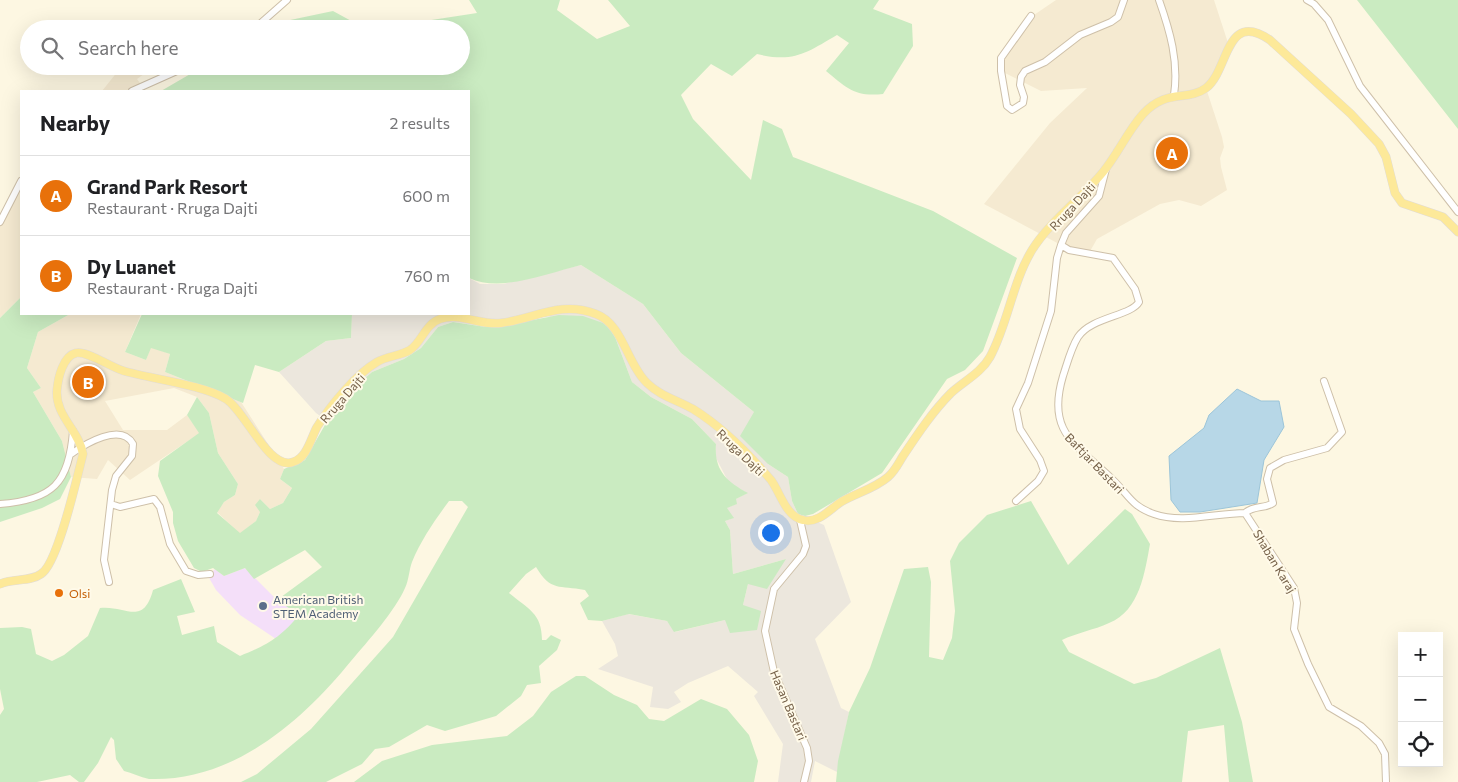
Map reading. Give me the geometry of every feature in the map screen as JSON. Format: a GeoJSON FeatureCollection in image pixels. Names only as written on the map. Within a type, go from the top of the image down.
{"type":"FeatureCollection","features":[{"type":"Feature","properties":{"kind":"main road","name":"Rruga Dajti"},"geometry":{"type":"LineString","coordinates":[[82,446],[60,411],[57,386],[66,361],[72,354],[81,352],[123,371],[168,381],[224,398],[237,409],[275,459],[279,462],[294,462],[303,454],[328,411],[360,376],[377,362],[412,348],[428,327],[439,319],[453,317],[494,324],[505,323],[545,311],[586,311],[604,317],[610,322],[634,368],[657,392],[692,408],[737,444],[769,478],[790,513],[800,520],[818,518],[844,500],[875,486],[891,474],[949,396],[986,363],[1032,250],[1106,169],[1138,119],[1161,99],[1206,88],[1214,78],[1233,39],[1242,33],[1259,32],[1270,40],[1351,114],[1379,144],[1386,158],[1395,193],[1402,202],[1407,206],[1443,217],[1458,232]]}},
{"type":"Feature","properties":{"kind":"main road"},"geometry":{"type":"LineString","coordinates":[[0,584],[38,576],[49,566],[55,554],[81,462],[82,446]]}},
{"type":"Feature","properties":{"kind":"street"},"geometry":{"type":"LineString","coordinates":[[264,20],[287,0]]}},
{"type":"Feature","properties":{"kind":"street"},"geometry":{"type":"LineString","coordinates":[[1031,16],[1002,58],[1001,72],[1007,106],[1012,110],[1023,103],[1024,97],[1020,85],[1021,77],[1025,71],[1045,62],[1080,35],[1112,22],[1118,17],[1124,0]]}},
{"type":"Feature","properties":{"kind":"street"},"geometry":{"type":"LineString","coordinates":[[1159,0],[1174,52],[1176,79],[1174,95]]}},
{"type":"Feature","properties":{"kind":"street"},"geometry":{"type":"LineString","coordinates":[[1307,0],[1314,4],[1328,20],[1360,86],[1458,212]]}},
{"type":"Feature","properties":{"kind":"street"},"geometry":{"type":"LineString","coordinates":[[134,90],[168,75]]}},
{"type":"Feature","properties":{"kind":"street"},"geometry":{"type":"LineString","coordinates":[[1016,501],[1038,481],[1044,471],[1040,460],[1020,429],[1016,408],[1028,383],[1051,311],[1057,258],[1061,245],[1066,233],[1099,196],[1106,169]]}},
{"type":"Feature","properties":{"kind":"street"},"geometry":{"type":"LineString","coordinates":[[0,222],[20,183]]}},
{"type":"Feature","properties":{"kind":"street","name":"Baftjar Bastari"},"geometry":{"type":"LineString","coordinates":[[1061,245],[1069,250],[1113,258],[1135,288],[1139,302],[1133,308],[1092,324],[1077,338],[1057,401],[1059,417],[1065,432],[1140,510],[1173,518],[1245,513]]}},
{"type":"Feature","properties":{"kind":"street"},"geometry":{"type":"LineString","coordinates":[[1245,513],[1256,506],[1269,506],[1273,503],[1267,479],[1267,474],[1273,465],[1327,448],[1341,435],[1342,429],[1324,381]]}},
{"type":"Feature","properties":{"kind":"street"},"geometry":{"type":"LineString","coordinates":[[0,504],[40,496],[56,486],[67,471],[73,431]]}},
{"type":"Feature","properties":{"kind":"street"},"geometry":{"type":"LineString","coordinates":[[71,454],[82,446],[116,434],[124,435],[133,444],[132,456],[116,476],[111,504],[104,560],[109,582]]}},
{"type":"Feature","properties":{"kind":"street"},"geometry":{"type":"LineString","coordinates":[[111,504],[120,507],[154,499],[160,507],[170,544],[186,571],[198,575],[210,574]]}},
{"type":"Feature","properties":{"kind":"street","name":"Shaban Karaj"},"geometry":{"type":"LineString","coordinates":[[1245,513],[1294,588],[1296,595],[1293,620],[1296,637],[1329,707],[1361,726],[1379,743],[1385,754],[1386,782]]}},
{"type":"Feature","properties":{"kind":"street","name":"Hasan Bastari"},"geometry":{"type":"LineString","coordinates":[[800,520],[806,546],[803,554],[774,589],[765,631],[774,672],[807,748],[809,761],[804,782]]}},
{"type":"Feature","properties":{"kind":"shaded area"},"geometry":{"type":"Polygon","coordinates":[[[1056,0],[1214,0],[1229,46],[1206,88],[1222,137],[1224,147],[1220,158],[1227,190],[1201,206],[1179,200],[1160,204],[1097,239],[1089,253],[1061,245],[984,204],[1050,123],[1087,88],[1041,91],[1001,71],[1001,58],[1031,17],[1056,0]]]}},
{"type":"Feature","properties":{"kind":"shaded area"},"geometry":{"type":"Polygon","coordinates":[[[115,75],[143,75],[137,79],[145,90],[103,90],[115,75]]]}},
{"type":"Feature","properties":{"kind":"shaded area"},"geometry":{"type":"Polygon","coordinates":[[[20,178],[20,298],[0,318],[0,216],[20,178]]]}},
{"type":"Feature","properties":{"kind":"shaded area"},"geometry":{"type":"Polygon","coordinates":[[[581,265],[643,304],[681,353],[754,412],[768,464],[788,477],[792,501],[798,514],[824,525],[851,602],[815,639],[841,708],[849,712],[837,772],[815,761],[811,782],[778,782],[783,744],[754,696],[758,692],[728,666],[688,683],[674,692],[681,702],[668,709],[650,707],[653,687],[598,669],[618,656],[615,644],[602,621],[628,614],[667,621],[675,632],[725,620],[743,605],[748,584],[786,559],[733,574],[730,530],[725,521],[733,518],[726,508],[736,504],[736,499],[747,493],[729,483],[715,456],[716,444],[692,419],[651,397],[632,382],[615,337],[547,316],[501,326],[486,327],[453,322],[438,327],[421,348],[404,359],[372,372],[348,393],[327,421],[316,413],[279,372],[326,341],[351,338],[352,315],[470,315],[470,279],[480,284],[503,284],[581,265]]]}},
{"type":"Feature","properties":{"kind":"shaded area"},"geometry":{"type":"Polygon","coordinates":[[[68,315],[141,315],[125,352],[146,360],[151,347],[170,354],[165,372],[241,402],[284,469],[280,479],[292,488],[283,503],[270,509],[260,499],[260,512],[256,521],[240,534],[217,512],[224,502],[235,495],[238,484],[218,453],[209,413],[197,397],[174,388],[105,401],[123,430],[167,430],[187,415],[200,433],[130,480],[108,460],[97,479],[71,477],[62,441],[33,392],[41,388],[27,368],[38,332],[68,315]]]}},
{"type":"Feature","properties":{"kind":"shaded area"},"geometry":{"type":"Polygon","coordinates":[[[245,568],[277,600],[299,615],[284,634],[276,639],[240,615],[216,590],[208,576],[215,569],[224,576],[245,568]]]}},
{"type":"Feature","properties":{"kind":"green space"},"geometry":{"type":"Polygon","coordinates":[[[469,0],[560,0],[557,10],[597,39],[630,26],[608,0],[879,0],[873,9],[912,24],[913,46],[883,94],[858,93],[826,71],[849,43],[837,35],[799,55],[770,57],[757,54],[732,76],[711,64],[681,95],[693,119],[751,180],[763,120],[782,129],[793,157],[933,211],[1017,258],[983,351],[965,370],[947,379],[882,473],[813,514],[805,516],[798,514],[792,501],[788,477],[768,464],[740,436],[754,412],[681,353],[643,304],[581,265],[510,283],[482,282],[470,278],[470,90],[163,90],[189,75],[470,75],[470,20],[432,20],[477,13],[469,0]]]}},
{"type":"Feature","properties":{"kind":"green space"},"geometry":{"type":"Polygon","coordinates":[[[1357,0],[1458,0],[1458,129],[1357,0]]]}},
{"type":"Feature","properties":{"kind":"green space"},"geometry":{"type":"Polygon","coordinates":[[[333,11],[350,20],[290,20],[333,11]]]}},
{"type":"Feature","properties":{"kind":"green space"},"geometry":{"type":"Polygon","coordinates":[[[20,298],[20,315],[68,315],[38,332],[27,368],[41,388],[33,392],[62,441],[71,477],[60,499],[42,508],[0,522],[0,318],[20,298]]]}},
{"type":"Feature","properties":{"kind":"green space"},"geometry":{"type":"Polygon","coordinates":[[[142,315],[352,315],[351,338],[326,341],[279,372],[255,365],[243,403],[165,372],[170,354],[151,348],[146,360],[125,352],[142,315]]]}},
{"type":"Feature","properties":{"kind":"green space"},"geometry":{"type":"Polygon","coordinates":[[[559,315],[583,316],[606,324],[615,337],[632,382],[651,397],[692,419],[716,444],[717,461],[723,474],[733,484],[748,493],[736,499],[737,504],[727,508],[734,518],[725,521],[730,530],[733,574],[786,559],[767,589],[748,584],[743,605],[761,611],[757,630],[730,633],[725,620],[674,632],[667,621],[629,614],[602,621],[588,620],[580,603],[589,596],[585,590],[551,584],[541,575],[536,567],[526,574],[509,593],[537,617],[542,640],[546,640],[551,635],[561,640],[557,650],[539,666],[541,683],[527,685],[521,696],[496,716],[445,731],[427,725],[389,747],[375,749],[362,764],[326,782],[241,782],[257,774],[311,729],[393,637],[468,507],[462,501],[449,501],[420,546],[412,562],[401,597],[381,626],[311,705],[264,743],[238,759],[210,770],[180,777],[149,779],[124,771],[116,759],[114,740],[111,737],[98,763],[84,782],[79,782],[70,775],[37,782],[0,782],[0,715],[4,709],[0,689],[0,628],[22,627],[31,629],[36,654],[52,661],[64,655],[88,636],[100,608],[132,612],[139,611],[149,601],[153,590],[181,579],[195,612],[177,616],[182,635],[214,626],[217,642],[240,656],[272,640],[286,630],[299,615],[277,600],[322,567],[305,550],[254,579],[245,568],[224,576],[213,568],[202,572],[194,568],[178,541],[173,523],[173,512],[158,476],[160,461],[199,433],[187,415],[197,397],[209,413],[218,453],[238,484],[235,495],[224,502],[217,513],[240,533],[256,521],[260,512],[255,505],[260,499],[270,509],[283,503],[292,488],[280,479],[284,469],[305,460],[334,409],[348,393],[372,372],[404,359],[421,348],[438,327],[453,322],[486,327],[559,315]]]}},
{"type":"Feature","properties":{"kind":"green space"},"geometry":{"type":"Polygon","coordinates":[[[1031,501],[1068,565],[1125,509],[1132,514],[1150,544],[1143,578],[1134,600],[1128,609],[1109,623],[1062,640],[1069,652],[1134,684],[1156,678],[1220,648],[1242,722],[1253,782],[1229,782],[1224,725],[1188,731],[1182,782],[836,782],[838,761],[849,712],[870,668],[904,569],[928,567],[931,582],[929,657],[943,660],[952,638],[955,611],[950,561],[959,543],[987,515],[1031,501]]]}},
{"type":"Feature","properties":{"kind":"green space"},"geometry":{"type":"Polygon","coordinates":[[[576,676],[585,676],[614,695],[637,705],[649,719],[664,721],[701,699],[727,709],[749,735],[758,761],[754,782],[354,782],[382,761],[432,745],[507,736],[533,716],[551,692],[576,676]]]}},
{"type":"Feature","properties":{"kind":"water"},"geometry":{"type":"Polygon","coordinates":[[[1237,389],[1261,401],[1279,401],[1284,427],[1264,460],[1257,503],[1200,512],[1180,512],[1171,500],[1169,456],[1204,428],[1209,415],[1237,389]]]}},
{"type":"Feature","properties":{"kind":"place","name":"Grand Park Resort"},"geometry":{"type":"Point","coordinates":[1172,153]}},
{"type":"Feature","properties":{"kind":"place","name":"Dy Luanet"},"geometry":{"type":"Point","coordinates":[88,382]}},
{"type":"Feature","properties":{"kind":"place","name":"Olsi"},"geometry":{"type":"Point","coordinates":[59,593]}},
{"type":"Feature","properties":{"kind":"place","name":"American British STEM Academy"},"geometry":{"type":"Point","coordinates":[263,606]}}]}
